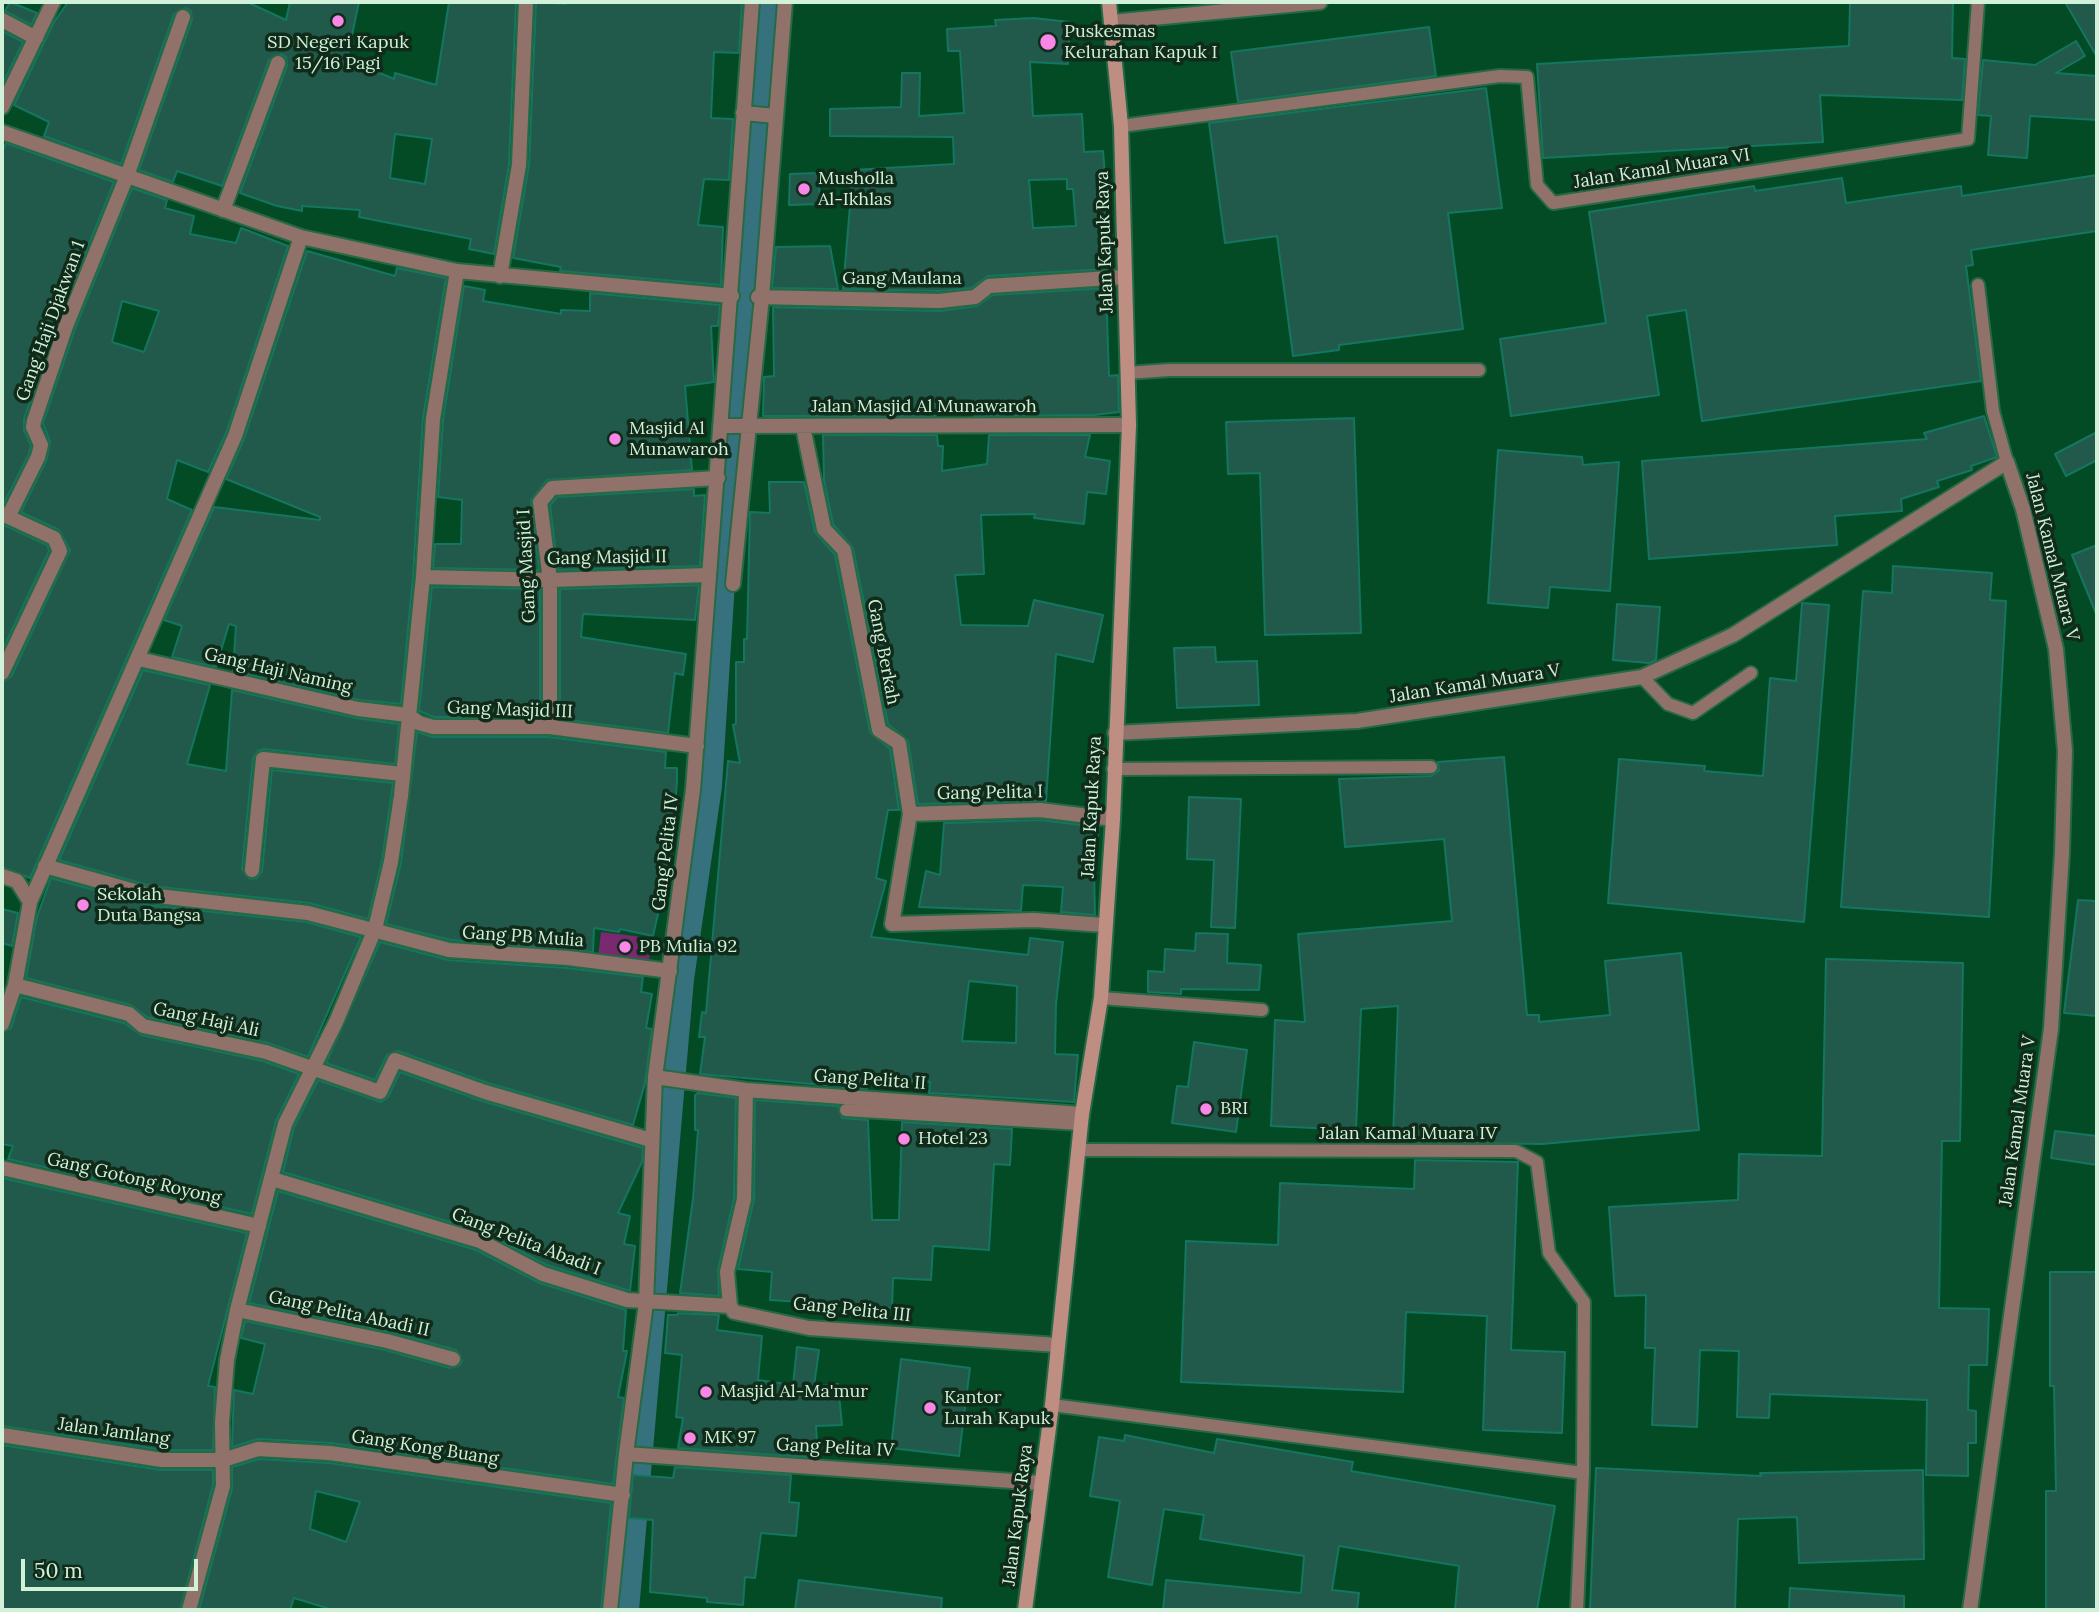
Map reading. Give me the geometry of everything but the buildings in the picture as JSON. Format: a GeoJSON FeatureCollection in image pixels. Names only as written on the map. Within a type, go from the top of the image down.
{"type":"FeatureCollection","features":[{"type":"Feature","properties":{"kind":"main road","name":"Jalan Kapuk Raya"},"geometry":{"type":"LineString","coordinates":[[1026,1610],[1052,1405],[1082,1119],[1101,998],[1113,819],[1129,425],[1121,126],[1108,2]]}},
{"type":"Feature","properties":{"kind":"street"},"geometry":{"type":"LineString","coordinates":[[2,107],[53,2]]}},
{"type":"Feature","properties":{"kind":"street"},"geometry":{"type":"LineString","coordinates":[[500,276],[519,165],[527,2]]}},
{"type":"Feature","properties":{"kind":"street","name":"Gang Pelita IV"},"geometry":{"type":"LineString","coordinates":[[610,1610],[622,1495],[651,1303],[651,1140],[697,746],[723,426],[752,2]]}},
{"type":"Feature","properties":{"kind":"street"},"geometry":{"type":"LineString","coordinates":[[733,584],[785,2]]}},
{"type":"Feature","properties":{"kind":"street"},"geometry":{"type":"LineString","coordinates":[[1111,22],[1321,2]]}},
{"type":"Feature","properties":{"kind":"street","name":"Gang Haji Djakwan 1"},"geometry":{"type":"LineString","coordinates":[[5,515],[38,457],[41,445],[33,427],[34,421],[66,326],[127,176],[183,17]]}},
{"type":"Feature","properties":{"kind":"street"},"geometry":{"type":"LineString","coordinates":[[2,20],[36,38]]}},
{"type":"Feature","properties":{"kind":"street"},"geometry":{"type":"LineString","coordinates":[[223,210],[278,63]]}},
{"type":"Feature","properties":{"kind":"street"},"geometry":{"type":"LineString","coordinates":[[746,113],[774,116]]}},
{"type":"Feature","properties":{"kind":"street"},"geometry":{"type":"LineString","coordinates":[[2,132],[301,237],[457,271],[732,296]]}},
{"type":"Feature","properties":{"kind":"street"},"geometry":{"type":"LineString","coordinates":[[2,1024],[15,985],[30,902],[90,760],[139,659],[234,436],[301,237]]}},
{"type":"Feature","properties":{"kind":"street"},"geometry":{"type":"LineString","coordinates":[[188,1610],[222,1492],[222,1422],[228,1360],[237,1310],[285,1124],[336,1022],[375,929],[391,863],[423,577],[433,419],[457,271]]}},
{"type":"Feature","properties":{"kind":"street","name":"Gang Maulana"},"geometry":{"type":"LineString","coordinates":[[760,297],[939,301],[975,297],[989,286],[1125,277]]}},
{"type":"Feature","properties":{"kind":"street","name":"Jalan Masjid Al Munawaroh"},"geometry":{"type":"LineString","coordinates":[[723,426],[1129,425]]}},
{"type":"Feature","properties":{"kind":"street","name":"Gang Berkah"},"geometry":{"type":"LineString","coordinates":[[803,427],[824,528],[844,550],[879,730],[899,743],[910,814],[892,923],[1034,920],[1104,925]]}},
{"type":"Feature","properties":{"kind":"street","name":"Jalan Kamal Muara V"},"geometry":{"type":"LineString","coordinates":[[1115,733],[1357,721],[1642,677],[1733,635],[2007,462],[2023,509],[2056,649],[2065,751],[2062,853],[2051,1029],[1970,1610]]}},
{"type":"Feature","properties":{"kind":"street","name":"Gang Masjid I"},"geometry":{"type":"LineString","coordinates":[[550,726],[550,580],[540,502],[552,488],[718,478]]}},
{"type":"Feature","properties":{"kind":"street"},"geometry":{"type":"LineString","coordinates":[[2,673],[60,551],[54,538],[5,515]]}},
{"type":"Feature","properties":{"kind":"street","name":"Gang Masjid II"},"geometry":{"type":"LineString","coordinates":[[423,577],[550,580],[709,575]]}},
{"type":"Feature","properties":{"kind":"street","name":"Gang Haji Naming"},"geometry":{"type":"LineString","coordinates":[[139,659],[358,709],[408,715]]}},
{"type":"Feature","properties":{"kind":"street","name":"Gang Masjid III"},"geometry":{"type":"LineString","coordinates":[[408,715],[419,723],[433,727],[550,726],[697,746]]}},
{"type":"Feature","properties":{"kind":"street"},"geometry":{"type":"LineString","coordinates":[[252,870],[263,759],[402,774]]}},
{"type":"Feature","properties":{"kind":"street","name":"Gang Pelita I"},"geometry":{"type":"LineString","coordinates":[[910,814],[1040,810],[1113,819]]}},
{"type":"Feature","properties":{"kind":"street","name":"Gang PB Mulia"},"geometry":{"type":"LineString","coordinates":[[45,866],[149,895],[279,909],[375,929],[449,950],[568,958],[670,971]]}},
{"type":"Feature","properties":{"kind":"street"},"geometry":{"type":"LineString","coordinates":[[2,876],[17,881],[30,902]]}},
{"type":"Feature","properties":{"kind":"street","name":"Gang Haji Ali"},"geometry":{"type":"LineString","coordinates":[[15,985],[129,1014],[143,1026],[266,1052],[312,1066],[321,1074],[381,1092],[395,1060],[504,1098],[651,1140]]}},
{"type":"Feature","properties":{"kind":"street","name":"Gang Pelita II"},"geometry":{"type":"LineString","coordinates":[[659,1078],[746,1090],[1082,1119]]}},
{"type":"Feature","properties":{"kind":"street"},"geometry":{"type":"LineString","coordinates":[[730,1306],[727,1272],[744,1199],[746,1090]]}},
{"type":"Feature","properties":{"kind":"street","name":"Gang Gotong Royong"},"geometry":{"type":"LineString","coordinates":[[2,1168],[259,1226]]}},
{"type":"Feature","properties":{"kind":"street","name":"Gang Pelita Abadi I"},"geometry":{"type":"LineString","coordinates":[[272,1179],[480,1241],[543,1274],[621,1298],[651,1303]]}},
{"type":"Feature","properties":{"kind":"street","name":"Gang Pelita III"},"geometry":{"type":"LineString","coordinates":[[651,1303],[730,1306],[734,1312],[809,1328],[1058,1345]]}},
{"type":"Feature","properties":{"kind":"street","name":"Gang Pelita Abadi II"},"geometry":{"type":"LineString","coordinates":[[237,1310],[387,1341],[453,1359]]}},
{"type":"Feature","properties":{"kind":"street","name":"Jalan Jamlang"},"geometry":{"type":"LineString","coordinates":[[2,1435],[150,1459],[223,1460]]}},
{"type":"Feature","properties":{"kind":"street","name":"Gang Kong Buang"},"geometry":{"type":"LineString","coordinates":[[223,1460],[258,1449],[330,1453],[622,1495]]}},
{"type":"Feature","properties":{"kind":"street","name":"Gang Pelita IV"},"geometry":{"type":"LineString","coordinates":[[629,1455],[861,1468],[1041,1483]]}},
{"type":"Feature","properties":{"kind":"lane","name":"Jalan Kamal Muara VI"},"geometry":{"type":"LineString","coordinates":[[1121,126],[1500,76],[1527,78],[1537,185],[1553,203],[1968,139],[1978,2]]}},
{"type":"Feature","properties":{"kind":"lane"},"geometry":{"type":"LineString","coordinates":[[1978,285],[1993,411],[2007,462]]}},
{"type":"Feature","properties":{"kind":"lane"},"geometry":{"type":"LineString","coordinates":[[1128,373],[1169,370],[1479,370]]}},
{"type":"Feature","properties":{"kind":"lane"},"geometry":{"type":"LineString","coordinates":[[1642,677],[1668,704],[1693,713],[1751,673]]}},
{"type":"Feature","properties":{"kind":"lane"},"geometry":{"type":"LineString","coordinates":[[1113,769],[1431,767]]}},
{"type":"Feature","properties":{"kind":"lane"},"geometry":{"type":"LineString","coordinates":[[1101,998],[1262,1010]]}},
{"type":"Feature","properties":{"kind":"lane"},"geometry":{"type":"LineString","coordinates":[[846,1110],[1082,1119]]}},
{"type":"Feature","properties":{"kind":"lane","name":"Jalan Kamal Muara IV"},"geometry":{"type":"LineString","coordinates":[[1079,1150],[1516,1152],[1537,1162],[1549,1253],[1584,1302],[1583,1473]]}},
{"type":"Feature","properties":{"kind":"lane"},"geometry":{"type":"LineString","coordinates":[[1052,1405],[1583,1473],[1577,1610]]}},
{"type":"Feature","properties":{"kind":"shaded area","name":"PB Mulia 92"},"geometry":{"type":"Polygon","coordinates":[[[601,932],[651,938],[649,962],[598,956],[601,932]]]}},
{"type":"Feature","properties":{"kind":"waterway"},"geometry":{"type":"LineString","coordinates":[[627,1610],[682,979],[710,786],[734,410],[772,2]]}},
{"type":"Feature","properties":{"kind":"place","name":"SD Negeri Kapuk 15/16 Pagi"},"geometry":{"type":"Point","coordinates":[338,21]}},
{"type":"Feature","properties":{"kind":"place","name":"Puskesmas Kelurahan Kapuk I"},"geometry":{"type":"Point","coordinates":[1048,42]}},
{"type":"Feature","properties":{"kind":"place","name":"Musholla Al-Ikhlas"},"geometry":{"type":"Point","coordinates":[804,189]}},
{"type":"Feature","properties":{"kind":"place","name":"Masjid Al Munawaroh"},"geometry":{"type":"Point","coordinates":[615,439]}},
{"type":"Feature","properties":{"kind":"place","name":"Sekolah Duta Bangsa"},"geometry":{"type":"Point","coordinates":[83,905]}},
{"type":"Feature","properties":{"kind":"place","name":"PB Mulia 92"},"geometry":{"type":"Point","coordinates":[625,947]}},
{"type":"Feature","properties":{"kind":"place","name":"BRI"},"geometry":{"type":"Point","coordinates":[1206,1109]}},
{"type":"Feature","properties":{"kind":"place","name":"Hotel 23"},"geometry":{"type":"Point","coordinates":[904,1139]}},
{"type":"Feature","properties":{"kind":"place","name":"Masjid Al-Ma'mur"},"geometry":{"type":"Point","coordinates":[706,1392]}},
{"type":"Feature","properties":{"kind":"place","name":"Kantor Lurah Kapuk"},"geometry":{"type":"Point","coordinates":[930,1408]}},
{"type":"Feature","properties":{"kind":"place","name":"MK 97"},"geometry":{"type":"Point","coordinates":[690,1438]}}]}
